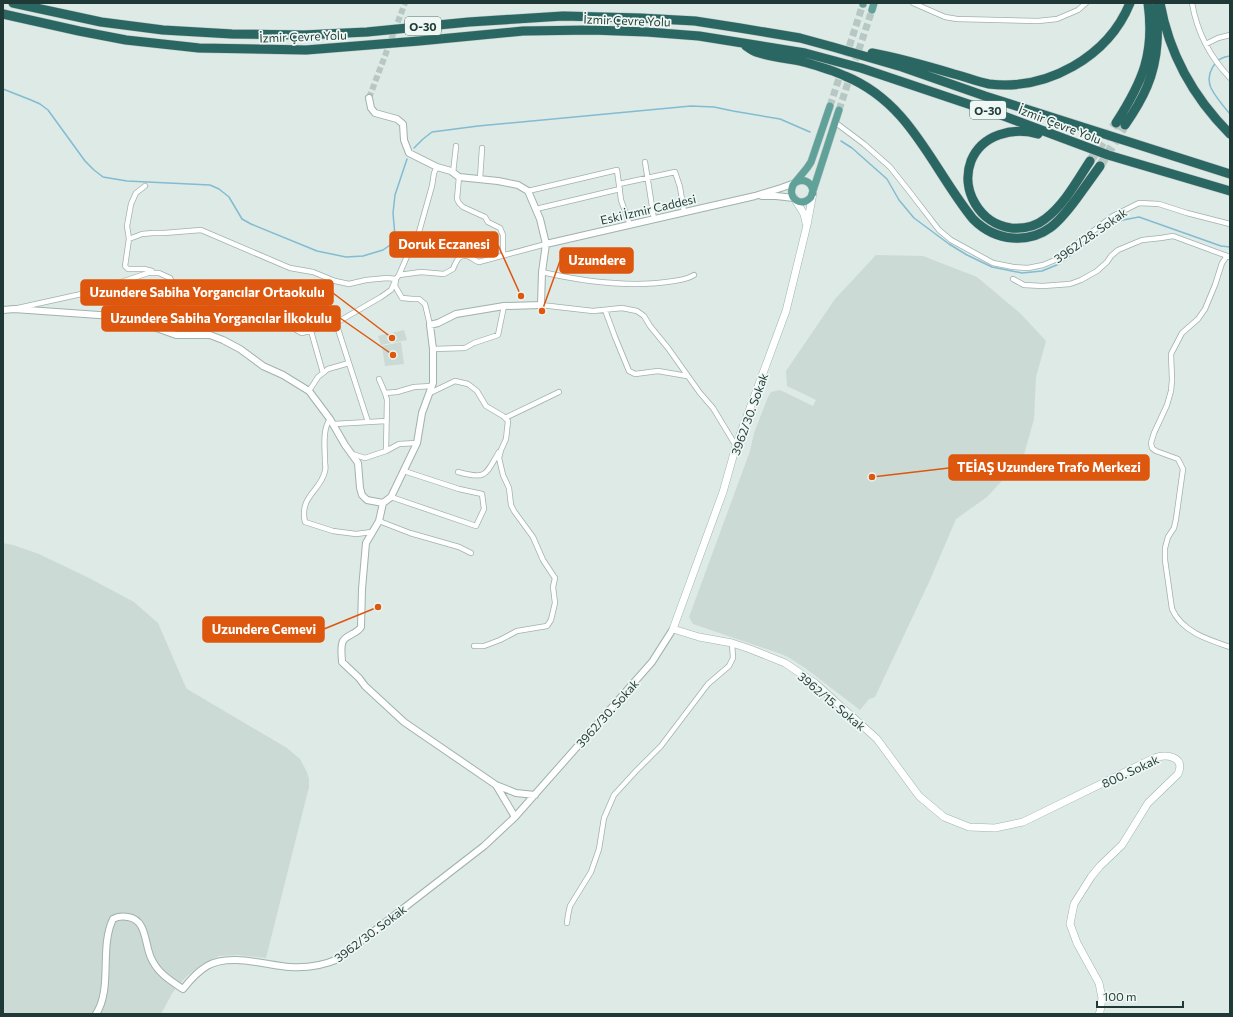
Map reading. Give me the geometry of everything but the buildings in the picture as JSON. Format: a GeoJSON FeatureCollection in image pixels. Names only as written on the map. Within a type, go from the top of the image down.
{"type":"FeatureCollection","features":[{"type":"Feature","properties":{"kind":"highway","name":"İzmir Çevre Yolu"},"geometry":{"type":"LineString","coordinates":[[13,3],[101,22],[162,30],[232,34],[312,35],[563,16],[695,21],[785,36],[833,46],[1230,174]]}},
{"type":"Feature","properties":{"kind":"highway"},"geometry":{"type":"LineString","coordinates":[[833,46],[897,57],[988,84],[1009,85],[1031,82],[1050,77],[1085,60],[1110,36],[1130,3]]}},
{"type":"Feature","properties":{"kind":"highway"},"geometry":{"type":"LineString","coordinates":[[1148,3],[1150,29],[1146,66],[1120,124],[1138,107],[1152,71],[1156,57],[1157,3]]}},
{"type":"Feature","properties":{"kind":"highway"},"geometry":{"type":"LineString","coordinates":[[1160,3],[1171,43],[1190,84],[1218,122],[1230,134]]}},
{"type":"Feature","properties":{"kind":"highway","name":"İzmir Çevre Yolu"},"geometry":{"type":"LineString","coordinates":[[3,14],[79,32],[126,40],[199,48],[306,50],[523,31],[592,30],[699,36],[805,53],[861,68],[1001,115],[1108,155],[1230,191]]}},
{"type":"Feature","properties":{"kind":"highway"},"geometry":{"type":"LineString","coordinates":[[741,43],[756,52],[805,63],[845,76],[859,83],[878,96],[889,105],[913,130],[973,218],[983,227],[998,235],[1015,238],[1031,237],[1050,228],[1057,223],[1066,212],[1100,166]]}},
{"type":"Feature","properties":{"kind":"highway"},"geometry":{"type":"LineString","coordinates":[[1090,162],[1054,211],[1044,220],[1029,228],[1020,229],[1004,227],[992,222],[981,213],[972,197],[969,176],[972,160],[976,152],[985,142],[1002,134],[1016,131],[1028,132],[1108,155]]}},
{"type":"Feature","properties":{"kind":"main road"},"geometry":{"type":"LineString","coordinates":[[807,225],[804,214],[791,192],[791,188],[808,168],[811,162],[830,106]]}},
{"type":"Feature","properties":{"kind":"main road"},"geometry":{"type":"LineString","coordinates":[[794,198],[798,201],[804,202],[809,199],[813,193],[840,110]]}},
{"type":"Feature","properties":{"kind":"main road"},"geometry":{"type":"LineString","coordinates":[[795,183],[803,180],[808,182],[812,187],[813,193]]}},
{"type":"Feature","properties":{"kind":"main road","name":"3962/30. Sokak"},"geometry":{"type":"LineString","coordinates":[[673,629],[723,492],[736,446],[786,311],[807,225],[813,193]]}},
{"type":"Feature","properties":{"kind":"main road","name":"3962/15. Sokak"},"geometry":{"type":"LineString","coordinates":[[673,629],[699,637],[732,643],[785,663],[816,684],[877,739]]}},
{"type":"Feature","properties":{"kind":"main road","name":"800. Sokak"},"geometry":{"type":"LineString","coordinates":[[877,739],[919,796],[944,817],[969,827],[995,828],[1023,822],[1154,758],[1169,755],[1175,758],[1180,767],[1178,774],[1148,803],[1125,840],[1090,877],[1074,904],[1070,924],[1077,943],[1099,983],[1102,998],[1099,1014]]}},
{"type":"Feature","properties":{"kind":"street"},"geometry":{"type":"LineString","coordinates":[[912,3],[945,17],[957,19],[1038,21],[1057,19],[1078,10],[1086,3]]}},
{"type":"Feature","properties":{"kind":"street"},"geometry":{"type":"LineString","coordinates":[[1192,3],[1198,28],[1206,44],[1214,59],[1230,78]]}},
{"type":"Feature","properties":{"kind":"street"},"geometry":{"type":"LineString","coordinates":[[1206,44],[1218,38],[1230,35]]}},
{"type":"Feature","properties":{"kind":"street"},"geometry":{"type":"LineString","coordinates":[[369,98],[371,108],[375,113],[397,119],[403,124],[404,140],[409,153],[437,167],[451,171],[459,177],[498,181],[518,185],[528,191],[540,219],[546,244],[542,272],[541,306]]}},
{"type":"Feature","properties":{"kind":"street","name":"3962/28. Sokak"},"geometry":{"type":"LineString","coordinates":[[836,123],[864,144],[890,167],[939,230],[951,240],[993,263],[1028,268],[1043,265],[1055,260],[1113,216],[1139,203],[1159,204],[1230,224]]}},
{"type":"Feature","properties":{"kind":"street"},"geometry":{"type":"LineString","coordinates":[[453,173],[456,146]]}},
{"type":"Feature","properties":{"kind":"street"},"geometry":{"type":"LineString","coordinates":[[480,179],[482,148]]}},
{"type":"Feature","properties":{"kind":"street"},"geometry":{"type":"LineString","coordinates":[[645,162],[654,218]]}},
{"type":"Feature","properties":{"kind":"street"},"geometry":{"type":"LineString","coordinates":[[145,186],[136,193],[131,204],[128,226],[129,239],[125,266],[128,269],[144,269],[159,272],[170,278],[175,287],[175,300],[178,306],[214,303],[232,306],[280,321],[302,333],[336,323],[382,297],[391,290],[419,232],[432,186],[434,173],[437,167]]}},
{"type":"Feature","properties":{"kind":"street"},"geometry":{"type":"LineString","coordinates":[[528,191],[617,170],[621,200],[630,226]]}},
{"type":"Feature","properties":{"kind":"street"},"geometry":{"type":"LineString","coordinates":[[536,209],[675,172],[680,187],[684,212]]}},
{"type":"Feature","properties":{"kind":"street"},"geometry":{"type":"LineString","coordinates":[[459,177],[457,199],[459,203],[485,217],[488,222],[500,228],[503,235],[503,256]]}},
{"type":"Feature","properties":{"kind":"street","name":"Eski İzmir Caddesi"},"geometry":{"type":"LineString","coordinates":[[546,244],[630,226],[654,218],[755,196],[795,183]]}},
{"type":"Feature","properties":{"kind":"street","name":"Eski İzmir Caddesi"},"geometry":{"type":"LineString","coordinates":[[755,196],[794,198]]}},
{"type":"Feature","properties":{"kind":"street"},"geometry":{"type":"LineString","coordinates":[[129,239],[142,234],[201,230],[290,268],[313,272],[335,281],[348,284],[366,280],[398,277],[421,272],[447,273],[453,269],[455,261],[461,257],[471,257],[479,262],[546,244]]}},
{"type":"Feature","properties":{"kind":"street"},"geometry":{"type":"LineString","coordinates":[[1013,278],[1024,285],[1043,286],[1070,284],[1097,271],[1118,250],[1142,240],[1173,236],[1228,256],[1222,263],[1205,310],[1198,319],[1182,333],[1172,354],[1172,380],[1167,405],[1151,443],[1152,448],[1156,452],[1178,459],[1183,469],[1176,520],[1174,528],[1168,537],[1165,548],[1165,560],[1172,609],[1174,614],[1189,629],[1209,640],[1230,646]]}},
{"type":"Feature","properties":{"kind":"street"},"geometry":{"type":"LineString","coordinates":[[3,310],[14,309],[95,291],[148,273],[159,272]]}},
{"type":"Feature","properties":{"kind":"street"},"geometry":{"type":"LineString","coordinates":[[542,272],[570,279],[638,284],[655,284],[689,278],[694,275]]}},
{"type":"Feature","properties":{"kind":"street"},"geometry":{"type":"LineString","coordinates":[[398,277],[396,286],[402,298],[413,300],[419,299],[425,304],[430,325],[433,349],[434,383],[422,413],[417,442],[390,497],[383,503],[379,521],[366,543],[361,627],[358,632],[344,640],[342,643],[342,662],[352,670],[365,686],[404,722],[496,785],[516,793],[535,795]]}},
{"type":"Feature","properties":{"kind":"street"},"geometry":{"type":"LineString","coordinates":[[430,325],[438,323],[456,314],[504,306],[541,306],[593,311],[622,308],[637,311],[644,316],[687,376],[713,408],[736,446]]}},
{"type":"Feature","properties":{"kind":"street"},"geometry":{"type":"LineString","coordinates":[[433,349],[465,348],[474,343],[498,335],[504,306]]}},
{"type":"Feature","properties":{"kind":"street"},"geometry":{"type":"LineString","coordinates":[[14,309],[113,316],[138,321],[176,335],[210,335],[223,340],[240,349],[263,366],[283,375],[309,391],[332,421],[358,463],[362,495],[368,500],[383,503]]}},
{"type":"Feature","properties":{"kind":"street"},"geometry":{"type":"LineString","coordinates":[[605,310],[630,371],[636,374],[658,371],[687,376]]}},
{"type":"Feature","properties":{"kind":"street"},"geometry":{"type":"LineString","coordinates":[[336,323],[368,422]]}},
{"type":"Feature","properties":{"kind":"street"},"geometry":{"type":"LineString","coordinates":[[311,331],[324,373]]}},
{"type":"Feature","properties":{"kind":"street"},"geometry":{"type":"LineString","coordinates":[[309,391],[318,377],[328,369],[349,363]]}},
{"type":"Feature","properties":{"kind":"street"},"geometry":{"type":"LineString","coordinates":[[379,379],[386,393],[387,400],[386,451]]}},
{"type":"Feature","properties":{"kind":"street"},"geometry":{"type":"LineString","coordinates":[[430,393],[455,381],[468,384],[477,391],[486,406],[508,421],[506,439],[487,472],[475,476],[458,472]]}},
{"type":"Feature","properties":{"kind":"street"},"geometry":{"type":"LineString","coordinates":[[386,393],[397,392],[414,387],[432,386]]}},
{"type":"Feature","properties":{"kind":"street"},"geometry":{"type":"LineString","coordinates":[[505,418],[559,392]]}},
{"type":"Feature","properties":{"kind":"street"},"geometry":{"type":"LineString","coordinates":[[372,532],[356,534],[334,531],[305,522],[304,510],[308,499],[321,481],[326,471],[326,425],[332,421],[386,421]]}},
{"type":"Feature","properties":{"kind":"street"},"geometry":{"type":"LineString","coordinates":[[352,454],[365,458],[386,451],[399,444],[417,442]]}},
{"type":"Feature","properties":{"kind":"street"},"geometry":{"type":"LineString","coordinates":[[474,646],[484,646],[517,631],[547,626],[551,620],[555,603],[553,587],[555,578],[543,560],[533,537],[514,512],[511,504],[509,488],[503,475],[499,458],[500,450]]}},
{"type":"Feature","properties":{"kind":"street"},"geometry":{"type":"LineString","coordinates":[[390,497],[476,526],[484,509],[482,494],[459,489],[404,471]]}},
{"type":"Feature","properties":{"kind":"street"},"geometry":{"type":"LineString","coordinates":[[379,521],[410,533],[459,547],[471,553]]}},
{"type":"Feature","properties":{"kind":"street","name":"3962/30. Sokak"},"geometry":{"type":"LineString","coordinates":[[96,1014],[104,992],[106,950],[109,931],[113,919],[117,917],[125,916],[134,918],[140,924],[152,960],[164,977],[183,989],[199,971],[209,965],[225,960],[304,967],[324,965],[338,959],[484,846],[515,817],[652,662],[673,629]]}},
{"type":"Feature","properties":{"kind":"street"},"geometry":{"type":"LineString","coordinates":[[567,923],[570,906],[591,872],[599,849],[604,818],[614,795],[661,746],[708,684],[729,666],[733,658],[732,643]]}},
{"type":"Feature","properties":{"kind":"street"},"geometry":{"type":"LineString","coordinates":[[496,785],[515,817]]}},
{"type":"Feature","properties":{"kind":"shaded area"},"geometry":{"type":"Polygon","coordinates":[[[876,255],[923,256],[977,277],[1021,314],[1046,341],[1036,377],[1034,419],[1023,458],[987,497],[956,519],[930,580],[875,697],[869,699],[860,710],[805,668],[788,657],[693,624],[689,617],[750,451],[754,433],[768,397],[771,392],[780,390],[813,406],[816,400],[787,386],[786,371],[835,299],[876,255]]]}},
{"type":"Feature","properties":{"kind":"shaded area"},"geometry":{"type":"Polygon","coordinates":[[[404,330],[407,340],[381,345],[378,336],[404,330]]]}},
{"type":"Feature","properties":{"kind":"shaded area"},"geometry":{"type":"Polygon","coordinates":[[[401,342],[404,364],[385,366],[382,346],[401,342]]]}},
{"type":"Feature","properties":{"kind":"shaded area"},"geometry":{"type":"Polygon","coordinates":[[[3,543],[39,554],[134,602],[158,623],[187,689],[287,748],[300,759],[307,772],[309,787],[266,958],[238,955],[219,956],[202,964],[185,978],[173,992],[161,1014],[3,1014],[3,543]]]}},
{"type":"Feature","properties":{"kind":"waterway"},"geometry":{"type":"LineString","coordinates":[[1230,56],[1220,59],[1213,67],[1209,77],[1211,88],[1230,114]]}},
{"type":"Feature","properties":{"kind":"waterway"},"geometry":{"type":"LineString","coordinates":[[3,89],[40,104],[48,110],[85,161],[103,177],[127,181],[210,185],[219,189],[229,197],[242,219],[251,224],[317,251],[346,257],[363,256],[383,250],[393,243],[395,236],[393,213],[395,195],[407,159]]}},
{"type":"Feature","properties":{"kind":"waterway"},"geometry":{"type":"LineString","coordinates":[[414,148],[432,132],[478,126],[691,106],[714,107],[780,119],[810,132]]}},
{"type":"Feature","properties":{"kind":"waterway"},"geometry":{"type":"LineString","coordinates":[[841,141],[852,148],[887,179],[899,200],[914,218],[949,244],[967,255],[992,267],[1022,273],[1042,271],[1059,264],[1112,224],[1139,217],[1221,246],[1230,247]]}},
{"type":"Feature","properties":{"kind":"tunnel"},"geometry":{"type":"LineString","coordinates":[[369,98],[405,3]]}},
{"type":"Feature","properties":{"kind":"tunnel"},"geometry":{"type":"LineString","coordinates":[[830,106],[863,4]]}},
{"type":"Feature","properties":{"kind":"tunnel"},"geometry":{"type":"LineString","coordinates":[[839,110],[872,10]]}},
{"type":"Feature","properties":{"kind":"tunnel"},"geometry":{"type":"LineString","coordinates":[[1090,161],[1116,123]]}},
{"type":"Feature","properties":{"kind":"tunnel"},"geometry":{"type":"LineString","coordinates":[[1100,166],[1125,125]]}},
{"type":"Feature","properties":{"kind":"place","name":"Doruk Eczanesi"},"geometry":{"type":"Point","coordinates":[521,296]}},
{"type":"Feature","properties":{"kind":"place","name":"Uzundere"},"geometry":{"type":"Point","coordinates":[542,311]}},
{"type":"Feature","properties":{"kind":"place","name":"Uzundere Sabiha Yorgancılar Ortaokulu"},"geometry":{"type":"Point","coordinates":[392,338]}},
{"type":"Feature","properties":{"kind":"place","name":"Uzundere Sabiha Yorgancılar İlkokulu"},"geometry":{"type":"Point","coordinates":[393,355]}},
{"type":"Feature","properties":{"kind":"place","name":"TEİAŞ Uzundere Trafo Merkezi"},"geometry":{"type":"Point","coordinates":[872,477]}},
{"type":"Feature","properties":{"kind":"place","name":"Uzundere Cemevi"},"geometry":{"type":"Point","coordinates":[378,607]}}]}
